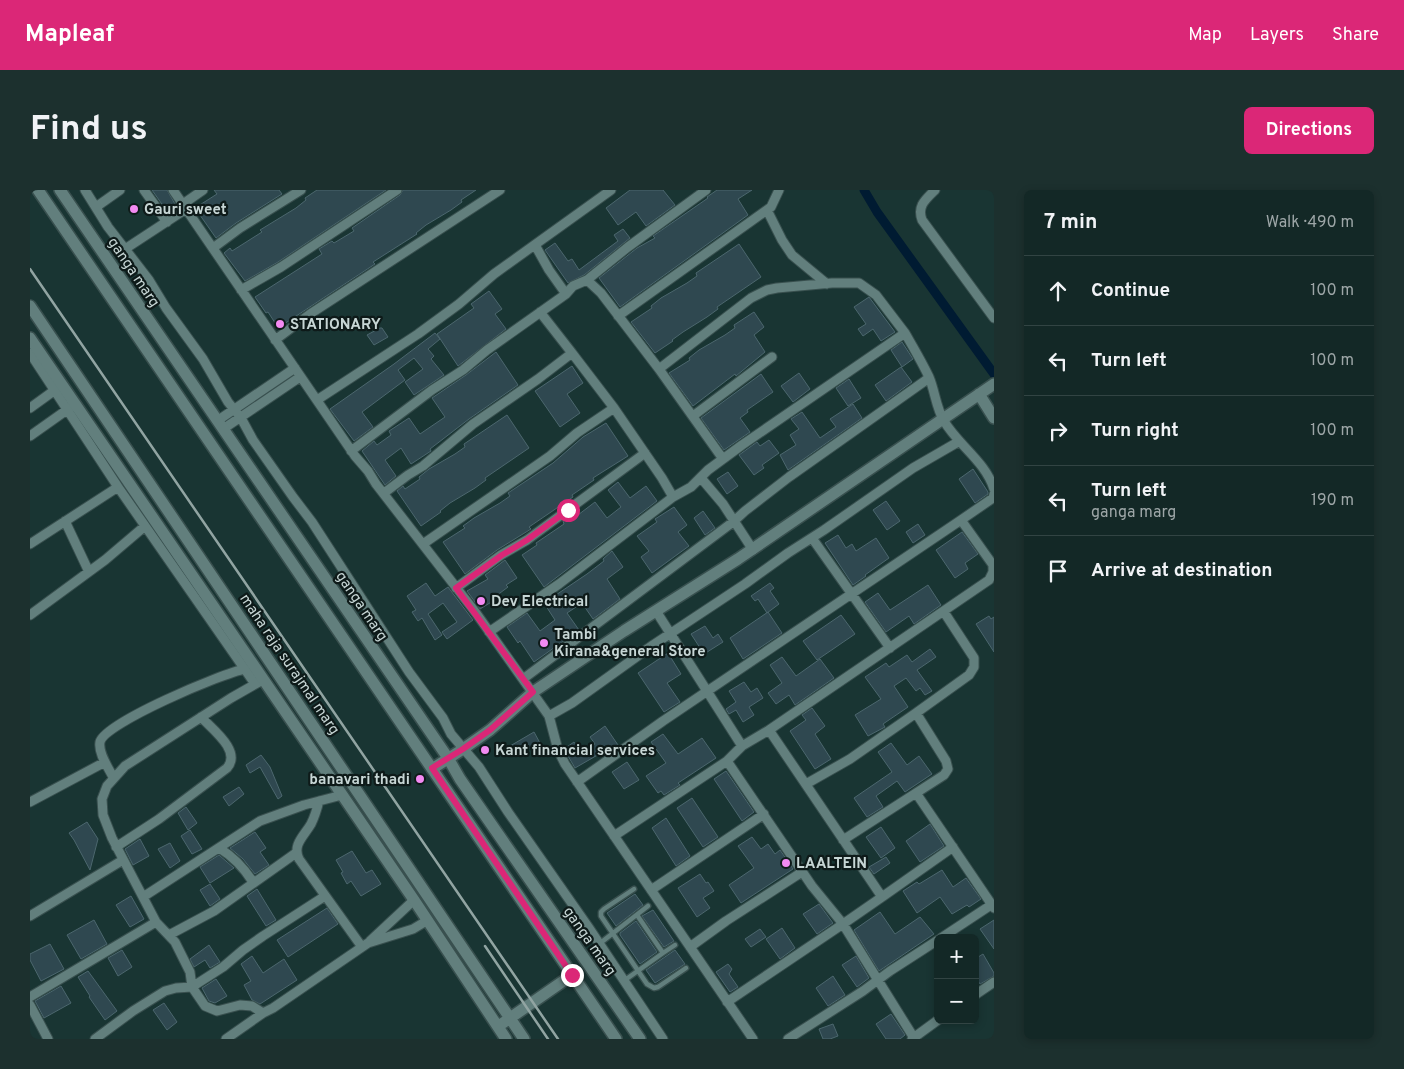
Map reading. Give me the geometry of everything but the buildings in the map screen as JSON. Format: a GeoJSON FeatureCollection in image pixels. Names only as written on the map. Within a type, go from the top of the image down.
{"type":"FeatureCollection","features":[{"type":"Feature","properties":{"kind":"street"},"geometry":{"type":"LineString","coordinates":[[38,190],[616,1039]]}},
{"type":"Feature","properties":{"kind":"street","name":"ganga marg"},"geometry":{"type":"LineString","coordinates":[[60,190],[448,758],[460,779],[640,1039]]}},
{"type":"Feature","properties":{"kind":"street"},"geometry":{"type":"LineString","coordinates":[[86,190],[125,249],[149,280],[166,308],[203,359],[253,440],[292,497],[312,522],[409,672],[443,718],[451,734],[479,767],[508,812],[625,980],[663,1039]]}},
{"type":"Feature","properties":{"kind":"street"},"geometry":{"type":"LineString","coordinates":[[96,207],[120,190]]}},
{"type":"Feature","properties":{"kind":"street"},"geometry":{"type":"LineString","coordinates":[[144,190],[167,222]]}},
{"type":"Feature","properties":{"kind":"street"},"geometry":{"type":"LineString","coordinates":[[173,190],[351,451],[533,692],[549,716],[558,750],[565,764],[753,1039]]}},
{"type":"Feature","properties":{"kind":"street"},"geometry":{"type":"LineString","coordinates":[[125,249],[167,222],[203,190]]}},
{"type":"Feature","properties":{"kind":"street"},"geometry":{"type":"LineString","coordinates":[[213,248],[240,228],[301,190]]}},
{"type":"Feature","properties":{"kind":"street"},"geometry":{"type":"LineString","coordinates":[[241,290],[281,267],[397,190]]}},
{"type":"Feature","properties":{"kind":"street"},"geometry":{"type":"LineString","coordinates":[[275,340],[310,314],[500,190]]}},
{"type":"Feature","properties":{"kind":"street"},"geometry":{"type":"LineString","coordinates":[[317,400],[418,334],[459,304],[494,274],[611,190]]}},
{"type":"Feature","properties":{"kind":"street"},"geometry":{"type":"LineString","coordinates":[[351,451],[566,294],[573,286],[587,280],[628,247],[706,190]]}},
{"type":"Feature","properties":{"kind":"street"},"geometry":{"type":"LineString","coordinates":[[618,316],[771,207],[779,190]]}},
{"type":"Feature","properties":{"kind":"street"},"geometry":{"type":"LineString","coordinates":[[935,190],[923,201],[920,208],[922,220],[984,301],[994,318]]}},
{"type":"Feature","properties":{"kind":"street"},"geometry":{"type":"LineString","coordinates":[[767,210],[792,255],[828,284]]}},
{"type":"Feature","properties":{"kind":"street"},"geometry":{"type":"LineString","coordinates":[[535,245],[548,270],[566,294]]}},
{"type":"Feature","properties":{"kind":"street"},"geometry":{"type":"LineString","coordinates":[[587,280],[601,293],[659,369],[723,459]]}},
{"type":"Feature","properties":{"kind":"street"},"geometry":{"type":"LineString","coordinates":[[659,369],[751,298],[767,290],[858,283],[870,289],[905,332],[929,378],[943,419],[958,442],[974,456],[994,489]]}},
{"type":"Feature","properties":{"kind":"street","name":"maha raja surajmal marg"},"geometry":{"type":"LineString","coordinates":[[30,306],[524,1039]]}},
{"type":"Feature","properties":{"kind":"street"},"geometry":{"type":"LineString","coordinates":[[540,312],[614,408],[673,497]]}},
{"type":"Feature","properties":{"kind":"street"},"geometry":{"type":"LineString","coordinates":[[489,632],[559,584],[673,497],[691,487],[723,459],[905,332]]}},
{"type":"Feature","properties":{"kind":"street","name":"maha raja surajmal marg"},"geometry":{"type":"LineString","coordinates":[[30,338],[71,406],[259,682],[342,795],[428,920],[506,1039]]}},
{"type":"Feature","properties":{"kind":"street"},"geometry":{"type":"LineString","coordinates":[[384,493],[408,474],[423,466],[473,424],[572,352]]}},
{"type":"Feature","properties":{"kind":"street"},"geometry":{"type":"LineString","coordinates":[[30,353],[55,390],[71,406],[118,487],[145,526],[245,669],[259,682]]}},
{"type":"Feature","properties":{"kind":"street"},"geometry":{"type":"LineString","coordinates":[[692,416],[772,356]]}},
{"type":"Feature","properties":{"kind":"street"},"geometry":{"type":"LineString","coordinates":[[220,425],[235,409],[295,368]]}},
{"type":"Feature","properties":{"kind":"street"},"geometry":{"type":"LineString","coordinates":[[220,425],[241,418],[300,376]]}},
{"type":"Feature","properties":{"kind":"street"},"geometry":{"type":"LineString","coordinates":[[524,679],[733,522],[789,476],[929,378]]}},
{"type":"Feature","properties":{"kind":"street"},"geometry":{"type":"LineString","coordinates":[[432,768],[490,730],[533,692],[752,550],[992,385]]}},
{"type":"Feature","properties":{"kind":"street"},"geometry":{"type":"LineString","coordinates":[[30,408],[55,390]]}},
{"type":"Feature","properties":{"kind":"street"},"geometry":{"type":"LineString","coordinates":[[30,436],[88,392]]}},
{"type":"Feature","properties":{"kind":"street"},"geometry":{"type":"LineString","coordinates":[[979,394],[994,418]]}},
{"type":"Feature","properties":{"kind":"street"},"geometry":{"type":"LineString","coordinates":[[423,544],[550,456],[577,433],[614,408]]}},
{"type":"Feature","properties":{"kind":"street"},"geometry":{"type":"LineString","coordinates":[[549,716],[572,703],[914,468],[958,442]]}},
{"type":"Feature","properties":{"kind":"street"},"geometry":{"type":"LineString","coordinates":[[456,588],[502,555],[527,540],[645,453]]}},
{"type":"Feature","properties":{"kind":"street"},"geometry":{"type":"LineString","coordinates":[[701,478],[723,504],[752,550]]}},
{"type":"Feature","properties":{"kind":"street"},"geometry":{"type":"LineString","coordinates":[[31,542],[118,487]]}},
{"type":"Feature","properties":{"kind":"street"},"geometry":{"type":"LineString","coordinates":[[577,782],[663,721],[993,498],[994,494]]}},
{"type":"Feature","properties":{"kind":"street"},"geometry":{"type":"LineString","coordinates":[[614,836],[727,760],[742,746],[769,730],[989,580],[993,572],[993,565],[961,520]]}},
{"type":"Feature","properties":{"kind":"street"},"geometry":{"type":"LineString","coordinates":[[65,521],[89,572]]}},
{"type":"Feature","properties":{"kind":"street"},"geometry":{"type":"LineString","coordinates":[[30,615],[89,572],[145,526]]}},
{"type":"Feature","properties":{"kind":"street"},"geometry":{"type":"LineString","coordinates":[[812,538],[890,648]]}},
{"type":"Feature","properties":{"kind":"street"},"geometry":{"type":"LineString","coordinates":[[656,611],[742,746]]}},
{"type":"Feature","properties":{"kind":"street"},"geometry":{"type":"LineString","coordinates":[[806,784],[850,759],[969,675],[974,667],[974,658],[944,612]]}},
{"type":"Feature","properties":{"kind":"street"},"geometry":{"type":"LineString","coordinates":[[113,777],[105,762],[100,746],[100,740],[105,733],[150,707],[186,690],[233,671],[245,669]]}},
{"type":"Feature","properties":{"kind":"street"},"geometry":{"type":"LineString","coordinates":[[264,1013],[252,1006],[240,1005],[217,1011],[205,1006],[192,987],[190,972],[175,942],[156,922],[116,846],[103,814],[102,799],[113,777],[124,766],[276,671]]}},
{"type":"Feature","properties":{"kind":"street"},"geometry":{"type":"LineString","coordinates":[[843,840],[944,775],[948,769],[946,761],[916,713]]}},
{"type":"Feature","properties":{"kind":"street"},"geometry":{"type":"LineString","coordinates":[[116,846],[159,819],[231,764],[232,756],[229,749],[201,717]]}},
{"type":"Feature","properties":{"kind":"street"},"geometry":{"type":"LineString","coordinates":[[769,730],[882,897]]}},
{"type":"Feature","properties":{"kind":"street"},"geometry":{"type":"LineString","coordinates":[[727,760],[802,872],[842,924],[913,1038],[934,1023]]}},
{"type":"Feature","properties":{"kind":"street"},"geometry":{"type":"LineString","coordinates":[[30,802],[105,762]]}},
{"type":"Feature","properties":{"kind":"street"},"geometry":{"type":"LineString","coordinates":[[916,793],[993,907],[947,934]]}},
{"type":"Feature","properties":{"kind":"street"},"geometry":{"type":"LineString","coordinates":[[143,897],[260,821],[342,795]]}},
{"type":"Feature","properties":{"kind":"street"},"geometry":{"type":"LineString","coordinates":[[319,801],[310,825],[297,845],[296,853],[325,896],[365,945]]}},
{"type":"Feature","properties":{"kind":"street"},"geometry":{"type":"LineString","coordinates":[[651,890],[764,814]]}},
{"type":"Feature","properties":{"kind":"street"},"geometry":{"type":"LineString","coordinates":[[219,848],[234,857],[246,871],[252,882]]}},
{"type":"Feature","properties":{"kind":"street"},"geometry":{"type":"LineString","coordinates":[[727,1002],[953,848]]}},
{"type":"Feature","properties":{"kind":"street"},"geometry":{"type":"LineString","coordinates":[[169,935],[214,911],[252,882],[276,868],[296,853]]}},
{"type":"Feature","properties":{"kind":"street"},"geometry":{"type":"LineString","coordinates":[[30,916],[124,860]]}},
{"type":"Feature","properties":{"kind":"street"},"geometry":{"type":"LineString","coordinates":[[690,947],[726,921],[802,872]]}},
{"type":"Feature","properties":{"kind":"street"},"geometry":{"type":"LineString","coordinates":[[96,1039],[165,991],[192,987],[223,967],[263,936],[325,896]]}},
{"type":"Feature","properties":{"kind":"street"},"geometry":{"type":"LineString","coordinates":[[226,1039],[365,945],[414,900]]}},
{"type":"Feature","properties":{"kind":"street"},"geometry":{"type":"LineString","coordinates":[[365,945],[413,929],[428,920]]}},
{"type":"Feature","properties":{"kind":"street"},"geometry":{"type":"LineString","coordinates":[[30,997],[156,922]]}},
{"type":"Feature","properties":{"kind":"street"},"geometry":{"type":"LineString","coordinates":[[788,1039],[934,942]]}},
{"type":"Feature","properties":{"kind":"street"},"geometry":{"type":"LineString","coordinates":[[497,1027],[572,975]]}},
{"type":"Feature","properties":{"kind":"street"},"geometry":{"type":"LineString","coordinates":[[979,991],[994,982]]}},
{"type":"Feature","properties":{"kind":"street"},"geometry":{"type":"LineString","coordinates":[[30,1005],[48,1039]]}},
{"type":"Feature","properties":{"kind":"lane"},"geometry":{"type":"LineString","coordinates":[[634,888],[601,912],[601,916],[612,933],[647,984],[654,988],[686,968]]}},
{"type":"Feature","properties":{"kind":"lane"},"geometry":{"type":"LineString","coordinates":[[599,944],[648,906]]}},
{"type":"Feature","properties":{"kind":"lane"},"geometry":{"type":"LineString","coordinates":[[637,915],[663,952]]}},
{"type":"Feature","properties":{"kind":"lane"},"geometry":{"type":"LineString","coordinates":[[625,980],[675,945]]}},
{"type":"Feature","properties":{"kind":"waterway"},"geometry":{"type":"LineString","coordinates":[[864,190],[877,212],[994,374]]}},
{"type":"Feature","properties":{"kind":"railway"},"geometry":{"type":"LineString","coordinates":[[30,269],[558,1039]]}},
{"type":"Feature","properties":{"kind":"railway"},"geometry":{"type":"LineString","coordinates":[[485,946],[548,1039]]}},
{"type":"Feature","properties":{"kind":"place","name":"Gauri sweet"},"geometry":{"type":"Point","coordinates":[134,209]}},
{"type":"Feature","properties":{"kind":"place","name":"STATIONARY"},"geometry":{"type":"Point","coordinates":[280,324]}},
{"type":"Feature","properties":{"kind":"place","name":"Dev Electrical"},"geometry":{"type":"Point","coordinates":[481,601]}},
{"type":"Feature","properties":{"kind":"place","name":"Tambi Kirana&general Store"},"geometry":{"type":"Point","coordinates":[544,643]}},
{"type":"Feature","properties":{"kind":"place","name":"Kant financial services"},"geometry":{"type":"Point","coordinates":[485,750]}},
{"type":"Feature","properties":{"kind":"place","name":"banavari thadi"},"geometry":{"type":"Point","coordinates":[420,779]}},
{"type":"Feature","properties":{"kind":"place","name":"LAALTEIN"},"geometry":{"type":"Point","coordinates":[786,863]}},
{"type":"Feature","properties":{"kind":"route"},"geometry":{"type":"LineString","coordinates":[[568,510],[456,588],[533,692],[490,730],[432,768],[572,975]]}}]}
